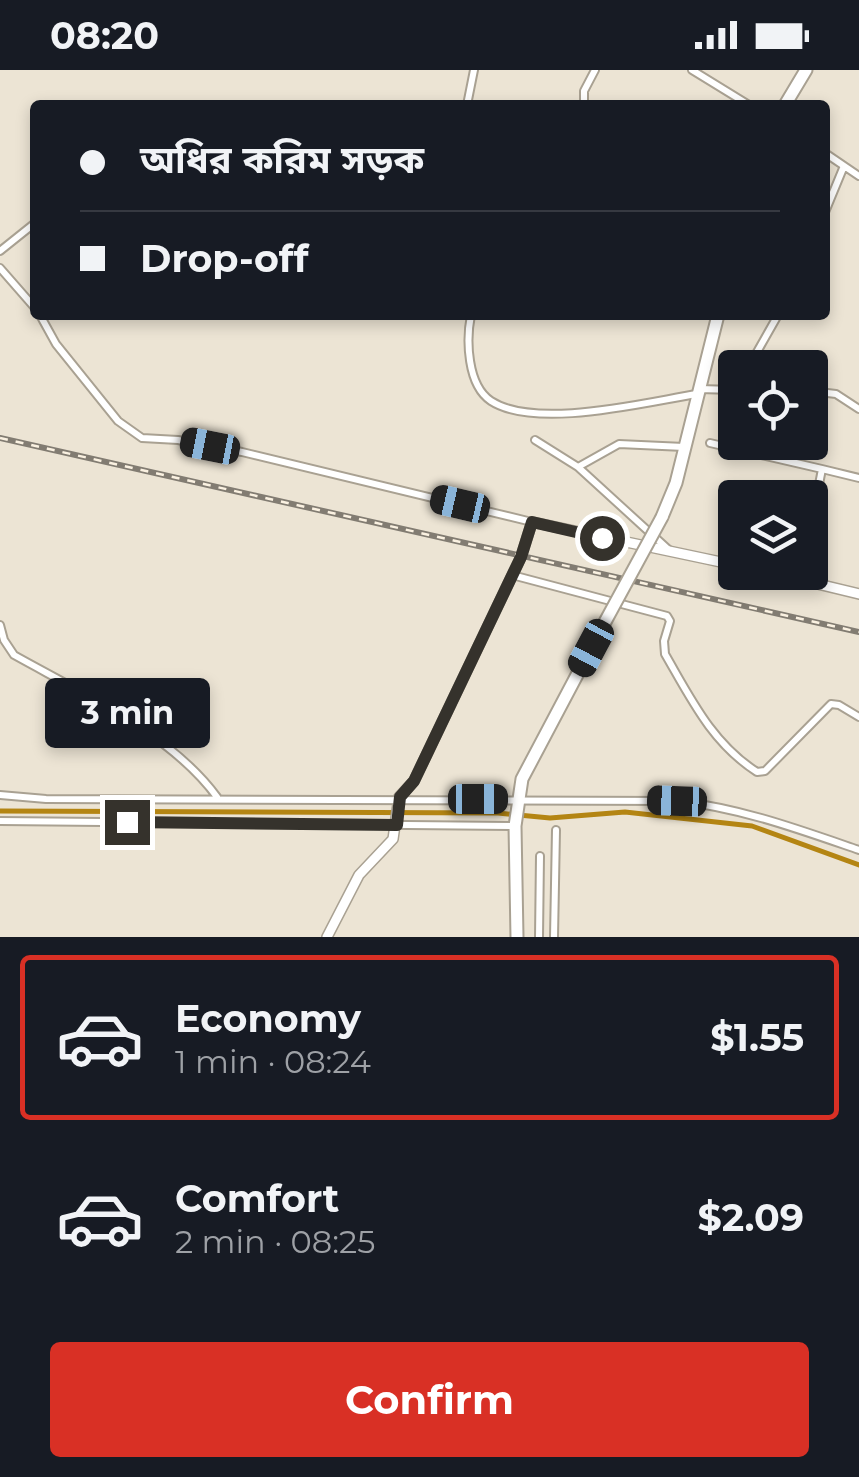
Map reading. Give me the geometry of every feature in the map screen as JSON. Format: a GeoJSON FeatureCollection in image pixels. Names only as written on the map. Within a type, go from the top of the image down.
{"type":"FeatureCollection","features":[{"type":"Feature","properties":{"kind":"highway"},"geometry":{"type":"LineString","coordinates":[[788,100],[806,70]]}},
{"type":"Feature","properties":{"kind":"highway"},"geometry":{"type":"LineString","coordinates":[[517,937],[515,825],[522,779],[662,517],[676,483],[717,320]]}},
{"type":"Feature","properties":{"kind":"main road"},"geometry":{"type":"LineString","coordinates":[[327,937],[359,875],[393,839],[399,801],[414,781],[512,575],[532,522],[718,561]]}},
{"type":"Feature","properties":{"kind":"main road"},"geometry":{"type":"LineString","coordinates":[[828,584],[859,594]]}},
{"type":"Feature","properties":{"kind":"street"},"geometry":{"type":"LineString","coordinates":[[469,100],[474,70]]}},
{"type":"Feature","properties":{"kind":"street"},"geometry":{"type":"LineString","coordinates":[[584,100],[584,91],[595,70]]}},
{"type":"Feature","properties":{"kind":"street"},"geometry":{"type":"LineString","coordinates":[[692,70],[741,100]]}},
{"type":"Feature","properties":{"kind":"street"},"geometry":{"type":"LineString","coordinates":[[830,156],[859,176]]}},
{"type":"Feature","properties":{"kind":"street"},"geometry":{"type":"LineString","coordinates":[[830,200],[844,166]]}},
{"type":"Feature","properties":{"kind":"street"},"geometry":{"type":"LineString","coordinates":[[0,251],[30,227]]}},
{"type":"Feature","properties":{"kind":"street"},"geometry":{"type":"LineString","coordinates":[[0,268],[30,302]]}},
{"type":"Feature","properties":{"kind":"street"},"geometry":{"type":"LineString","coordinates":[[43,320],[56,344],[118,421],[142,438],[242,452],[532,522]]}},
{"type":"Feature","properties":{"kind":"street"},"geometry":{"type":"LineString","coordinates":[[470,320],[468,342],[476,380],[485,396],[498,405],[534,412],[589,414],[718,391]]}},
{"type":"Feature","properties":{"kind":"street"},"geometry":{"type":"LineString","coordinates":[[758,350],[775,320]]}},
{"type":"Feature","properties":{"kind":"street"},"geometry":{"type":"LineString","coordinates":[[828,393],[836,394],[859,409]]}},
{"type":"Feature","properties":{"kind":"street"},"geometry":{"type":"LineString","coordinates":[[535,440],[578,466],[672,552]]}},
{"type":"Feature","properties":{"kind":"street"},"geometry":{"type":"LineString","coordinates":[[710,443],[859,478]]}},
{"type":"Feature","properties":{"kind":"street"},"geometry":{"type":"LineString","coordinates":[[578,466],[619,444],[684,447]]}},
{"type":"Feature","properties":{"kind":"street"},"geometry":{"type":"LineString","coordinates":[[820,480],[822,469]]}},
{"type":"Feature","properties":{"kind":"street"},"geometry":{"type":"LineString","coordinates":[[512,575],[667,616],[670,621],[664,645],[674,668],[722,746],[756,772],[765,771],[831,704],[839,704],[859,718]]}},
{"type":"Feature","properties":{"kind":"street"},"geometry":{"type":"LineString","coordinates":[[0,625],[14,655],[136,726],[192,766],[218,798]]}},
{"type":"Feature","properties":{"kind":"street"},"geometry":{"type":"LineString","coordinates":[[0,796],[677,801],[716,805],[777,820],[859,850]]}},
{"type":"Feature","properties":{"kind":"street"},"geometry":{"type":"LineString","coordinates":[[0,822],[398,821],[515,825]]}},
{"type":"Feature","properties":{"kind":"street"},"geometry":{"type":"LineString","coordinates":[[554,937],[556,830]]}},
{"type":"Feature","properties":{"kind":"street"},"geometry":{"type":"LineString","coordinates":[[539,937],[540,856]]}},
{"type":"Feature","properties":{"kind":"waterway"},"geometry":{"type":"LineString","coordinates":[[0,811],[498,813],[550,818],[625,812],[752,826],[859,865]]}},
{"type":"Feature","properties":{"kind":"railway"},"geometry":{"type":"LineString","coordinates":[[0,438],[859,632]]}},
{"type":"Feature","properties":{"kind":"route"},"geometry":{"type":"LineString","coordinates":[[127,822],[397,825],[400,797],[414,781],[521,557],[532,522],[602,538]]}}]}
